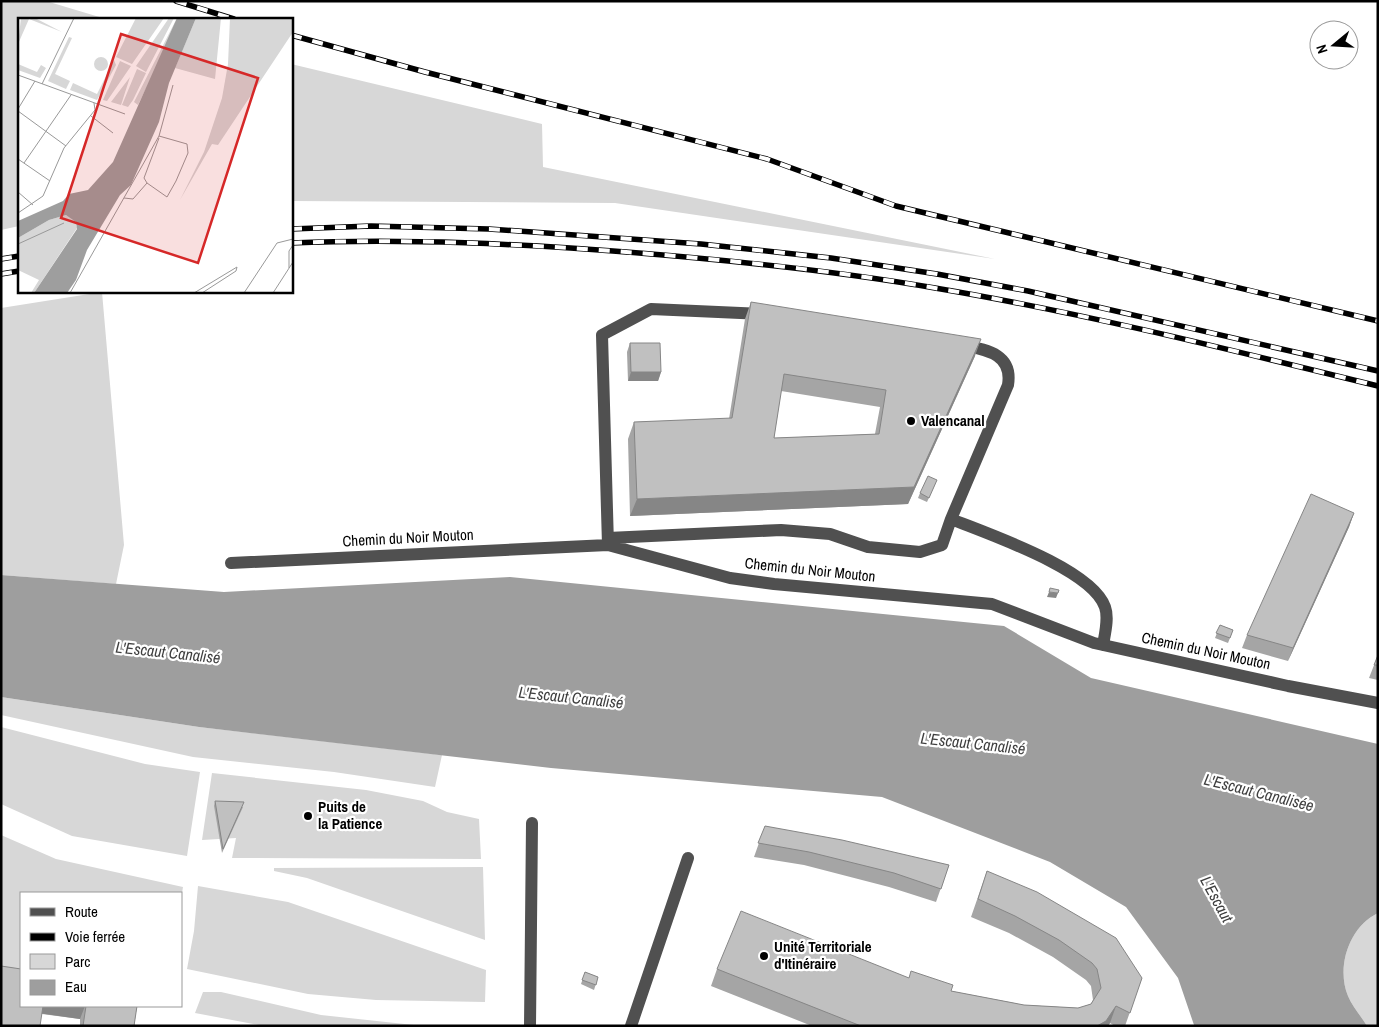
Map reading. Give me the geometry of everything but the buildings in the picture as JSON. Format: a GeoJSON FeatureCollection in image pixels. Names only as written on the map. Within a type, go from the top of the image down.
{"type":"FeatureCollection","features":[{"type":"Feature","properties":{"kind":"street"},"geometry":{"type":"LineString","coordinates":[[776,315],[650,309],[602,334],[608,541],[780,530],[830,534],[868,547],[920,552],[942,544],[1010,377],[1008,368],[1002,359],[994,353],[952,342]]}},
{"type":"Feature","properties":{"kind":"street"},"geometry":{"type":"LineString","coordinates":[[951,519],[1042,558],[1090,585],[1102,599],[1107,614],[1103,645]]}},
{"type":"Feature","properties":{"kind":"street","name":"Chemin du Noir Mouton"},"geometry":{"type":"LineString","coordinates":[[231,563],[608,541],[730,578],[774,584],[992,604],[1073,637],[1103,645],[1288,686],[1378,703]]}},
{"type":"Feature","properties":{"kind":"street"},"geometry":{"type":"LineString","coordinates":[[530,1026],[532,823]]}},
{"type":"Feature","properties":{"kind":"street"},"geometry":{"type":"LineString","coordinates":[[631,1026],[688,858]]}},
{"type":"Feature","properties":{"kind":"green space"},"geometry":{"type":"Polygon","coordinates":[[[1,1],[46,1],[103,18],[18,18],[18,226],[1,230],[1,1]]]}},
{"type":"Feature","properties":{"kind":"green space"},"geometry":{"type":"Polygon","coordinates":[[[292,64],[542,124],[543,167],[995,259],[615,203],[292,201],[292,64]]]}},
{"type":"Feature","properties":{"kind":"green space"},"geometry":{"type":"Polygon","coordinates":[[[102,292],[124,545],[116,584],[1,575],[1,308],[102,292]]]}},
{"type":"Feature","properties":{"kind":"green space"},"geometry":{"type":"Polygon","coordinates":[[[1,697],[199,727],[442,755],[435,787],[334,772],[193,757],[1,715],[1,697]]]}},
{"type":"Feature","properties":{"kind":"green space"},"geometry":{"type":"Polygon","coordinates":[[[1,727],[145,764],[200,772],[187,856],[72,836],[1,804],[1,727]]]}},
{"type":"Feature","properties":{"kind":"green space"},"geometry":{"type":"Polygon","coordinates":[[[212,773],[366,790],[423,801],[447,812],[479,819],[481,859],[232,858],[236,838],[202,840],[212,773]]]}},
{"type":"Feature","properties":{"kind":"green space"},"geometry":{"type":"Polygon","coordinates":[[[1,835],[56,859],[183,887],[182,893],[20,892],[20,984],[1,981],[1,835]]]}},
{"type":"Feature","properties":{"kind":"green space"},"geometry":{"type":"Polygon","coordinates":[[[483,867],[485,940],[307,878],[274,871],[274,868],[483,867]]]}},
{"type":"Feature","properties":{"kind":"green space"},"geometry":{"type":"Polygon","coordinates":[[[198,886],[288,902],[486,970],[485,1002],[376,1000],[308,994],[187,969],[194,931],[198,886]]]}},
{"type":"Feature","properties":{"kind":"green space"},"geometry":{"type":"Polygon","coordinates":[[[1378,913],[1378,1026],[1367,1026],[1348,996],[1345,985],[1345,961],[1348,949],[1359,928],[1378,913]]]}},
{"type":"Feature","properties":{"kind":"green space"},"geometry":{"type":"Polygon","coordinates":[[[203,992],[221,992],[321,1015],[423,1026],[264,1026],[195,1013],[203,992]]]}},
{"type":"Feature","properties":{"kind":"water"},"geometry":{"type":"Polygon","coordinates":[[[1,575],[224,592],[510,577],[1004,626],[1091,678],[1378,744],[1378,913],[1359,928],[1353,938],[1348,949],[1344,973],[1348,996],[1367,1026],[1194,1025],[1178,978],[1126,907],[1050,862],[882,797],[551,768],[199,727],[1,697],[1,575]]]}},
{"type":"Feature","properties":{"kind":"railway"},"geometry":{"type":"LineString","coordinates":[[176,1],[231,18]]}},
{"type":"Feature","properties":{"kind":"railway"},"geometry":{"type":"LineString","coordinates":[[292,35],[425,72],[767,159],[896,206],[1378,321]]}},
{"type":"Feature","properties":{"kind":"railway"},"geometry":{"type":"LineString","coordinates":[[292,229],[371,226],[489,229],[701,244],[831,258],[937,274],[1028,291],[1378,371]]}},
{"type":"Feature","properties":{"kind":"railway"},"geometry":{"type":"LineString","coordinates":[[292,243],[378,241],[508,245],[676,256],[824,272],[935,288],[1046,309],[1157,333],[1378,386]]}},
{"type":"Feature","properties":{"kind":"railway"},"geometry":{"type":"LineString","coordinates":[[1,259],[18,256]]}},
{"type":"Feature","properties":{"kind":"railway"},"geometry":{"type":"LineString","coordinates":[[1,274],[18,271]]}},
{"type":"Feature","properties":{"kind":"place","name":"Valencanal"},"geometry":{"type":"Point","coordinates":[911,421]}},
{"type":"Feature","properties":{"kind":"place","name":"Puits de la Patience"},"geometry":{"type":"Point","coordinates":[308,816]}},
{"type":"Feature","properties":{"kind":"place","name":"Unité Territoriale d'Itinéraire"},"geometry":{"type":"Point","coordinates":[764,956]}},
{"type":"Feature","properties":{"kind":"water label","name":"L'Escaut Canalisé"},"geometry":{"type":"Point","coordinates":[168,652]}},
{"type":"Feature","properties":{"kind":"water label","name":"L'Escaut Canalisé"},"geometry":{"type":"Point","coordinates":[571,697]}},
{"type":"Feature","properties":{"kind":"water label","name":"L'Escaut Canalisé"},"geometry":{"type":"Point","coordinates":[973,743]}},
{"type":"Feature","properties":{"kind":"water label","name":"L'Escaut Canalisée"},"geometry":{"type":"Point","coordinates":[1259,792]}},
{"type":"Feature","properties":{"kind":"water label","name":"L'Escaut"},"geometry":{"type":"Point","coordinates":[1217,899]}}]}
